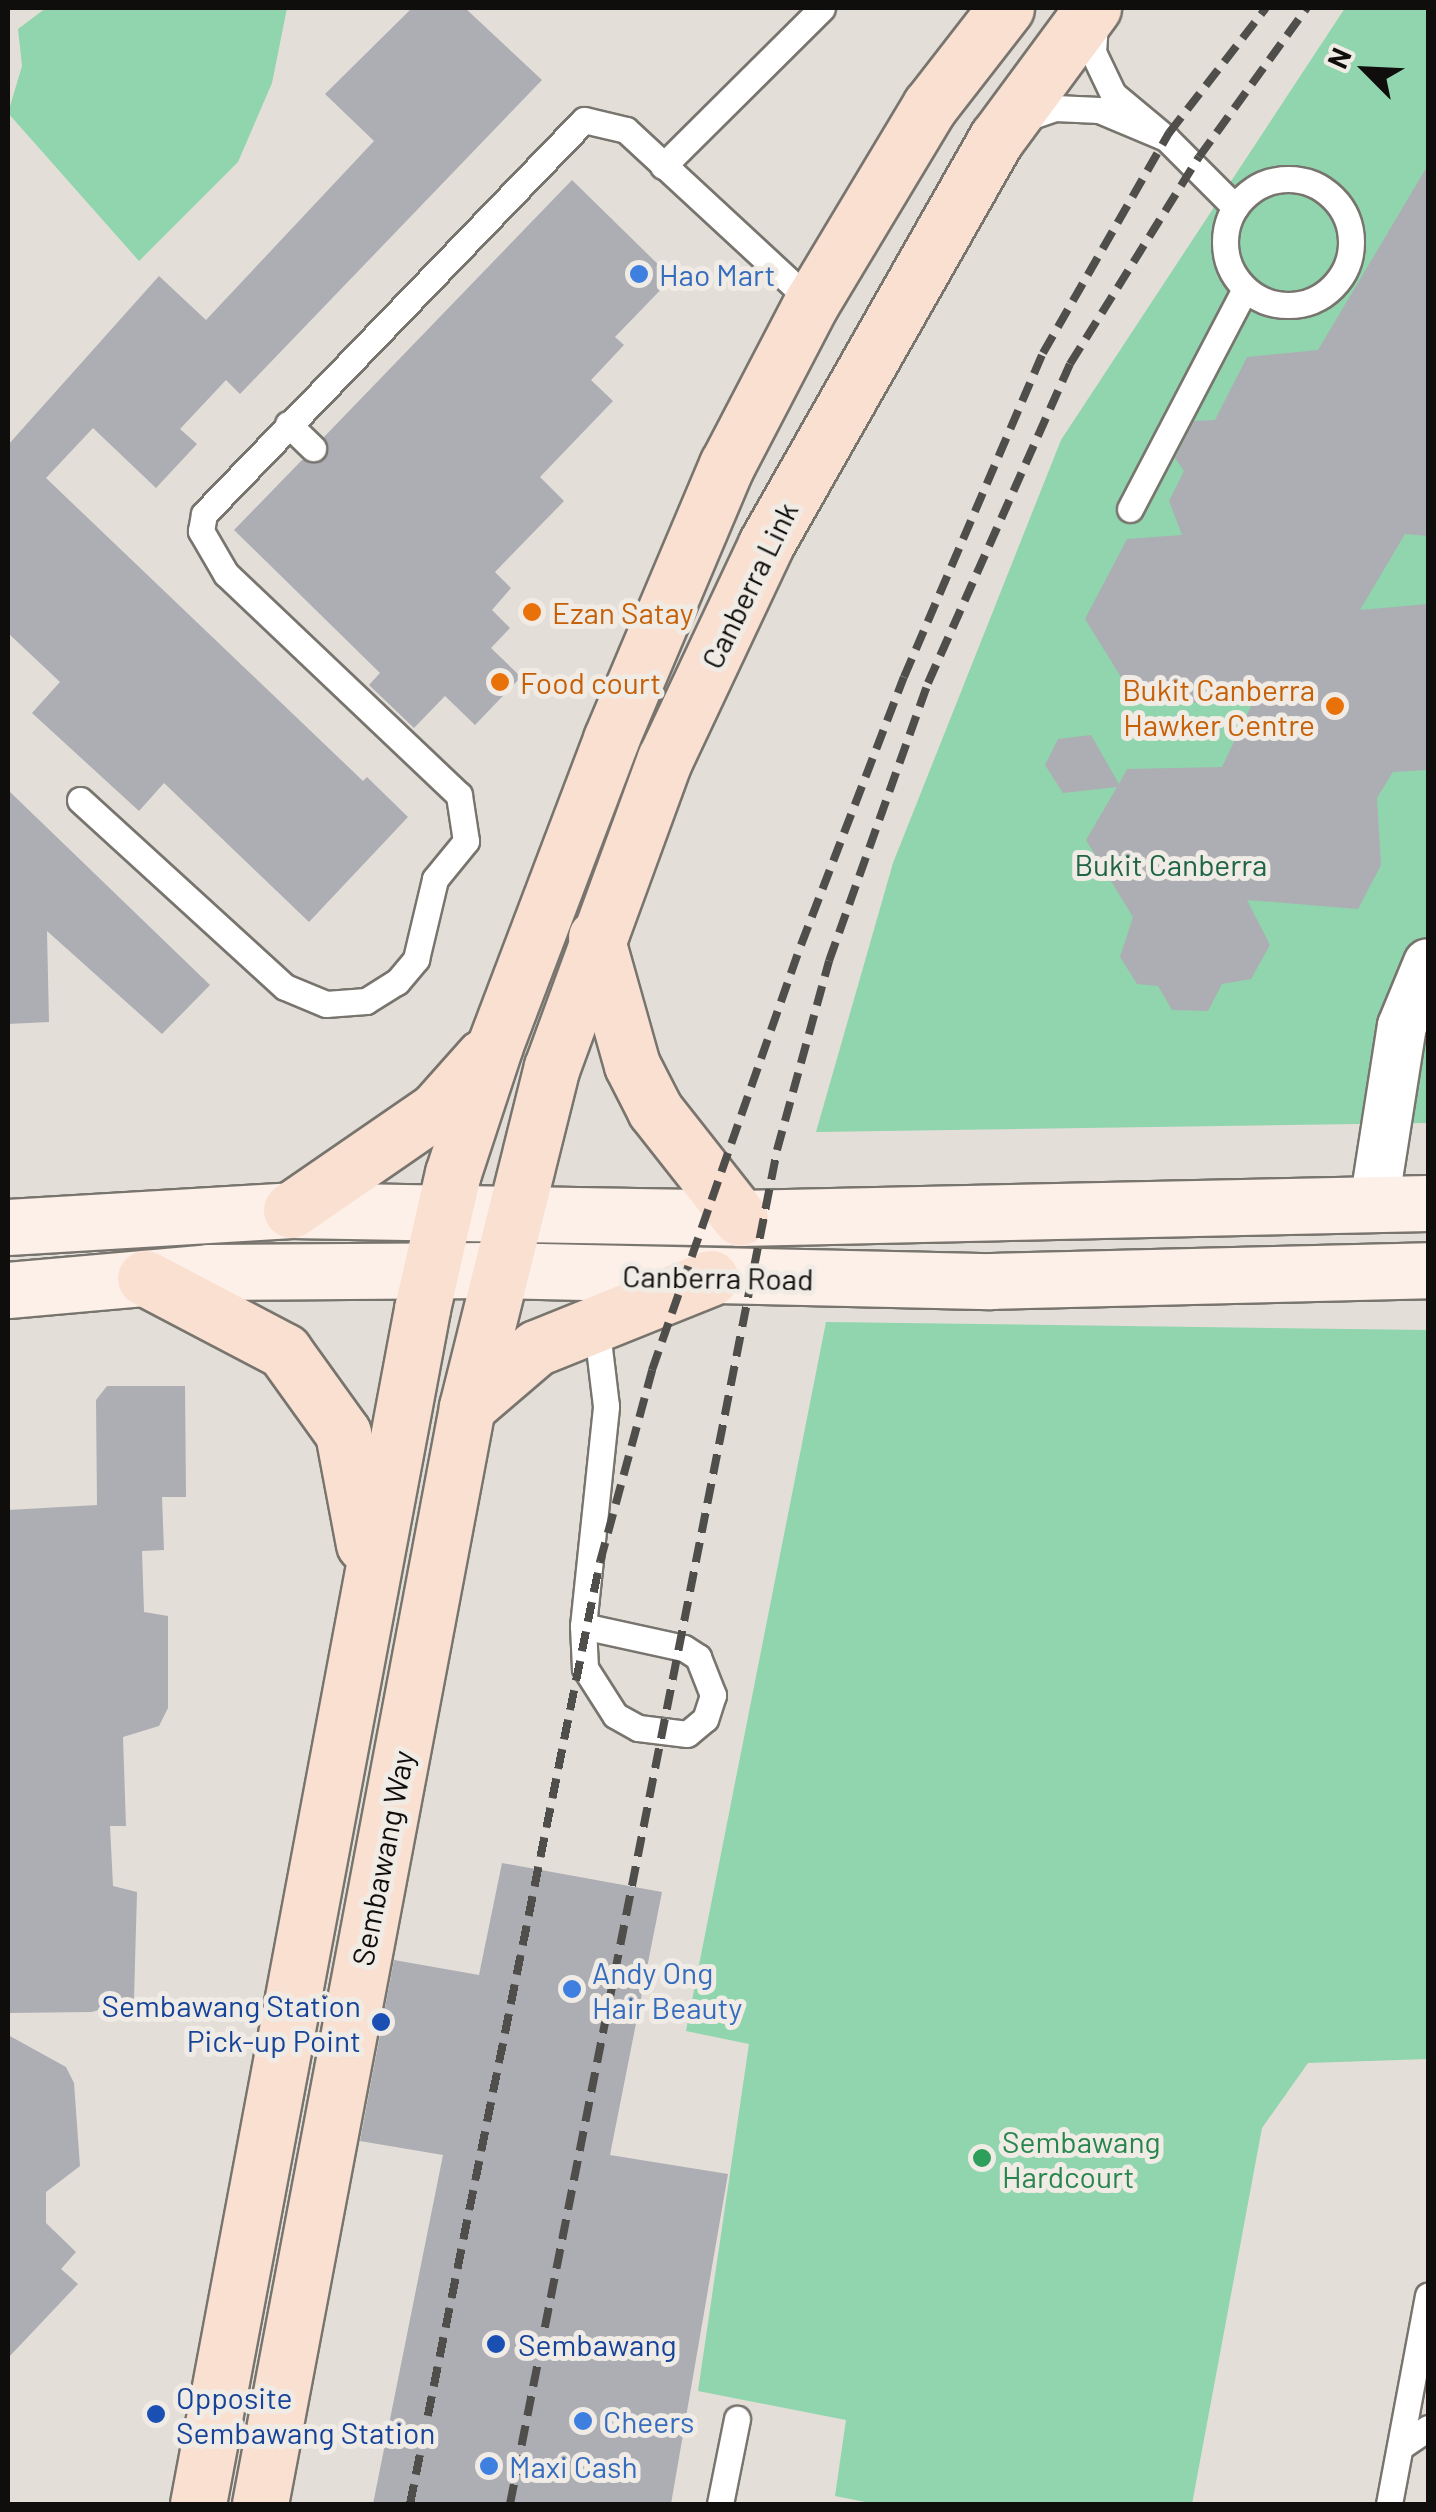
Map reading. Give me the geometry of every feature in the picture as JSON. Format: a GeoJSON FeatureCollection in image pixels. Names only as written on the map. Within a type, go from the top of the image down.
{"type":"FeatureCollection","features":[{"type":"Feature","properties":{"kind":"main road","name":"Canberra Link"},"geometry":{"type":"LineString","coordinates":[[442,1216],[494,1045],[611,739],[727,465],[812,302],[930,106],[1006,8]]}},
{"type":"Feature","properties":{"kind":"main road","name":"Canberra Link"},"geometry":{"type":"LineString","coordinates":[[511,1214],[596,937],[664,759],[766,544],[1007,125],[1094,8]]}},
{"type":"Feature","properties":{"kind":"main road"},"geometry":{"type":"LineString","coordinates":[[596,937],[648,1095],[740,1218]]}},
{"type":"Feature","properties":{"kind":"main road"},"geometry":{"type":"LineString","coordinates":[[291,1210],[436,1110],[494,1045]]}},
{"type":"Feature","properties":{"kind":"main road","name":"Canberra Road"},"geometry":{"type":"LineString","coordinates":[[8,1227],[291,1210],[442,1216],[740,1218],[1428,1203]]}},
{"type":"Feature","properties":{"kind":"main road","name":"Sembawang Way"},"geometry":{"type":"LineString","coordinates":[[260,2504],[467,1407],[511,1214]]}},
{"type":"Feature","properties":{"kind":"main road","name":"Sembawang Way"},"geometry":{"type":"LineString","coordinates":[[198,2504],[320,1877],[370,1571],[442,1216]]}},
{"type":"Feature","properties":{"kind":"main road","name":"Canberra Road"},"geometry":{"type":"LineString","coordinates":[[8,1290],[145,1278],[431,1270],[992,1281],[1428,1270]]}},
{"type":"Feature","properties":{"kind":"main road"},"geometry":{"type":"LineString","coordinates":[[145,1278],[284,1350],[343,1433],[370,1571]]}},
{"type":"Feature","properties":{"kind":"main road"},"geometry":{"type":"LineString","coordinates":[[467,1407],[536,1348],[710,1278]]}},
{"type":"Feature","properties":{"kind":"street"},"geometry":{"type":"LineString","coordinates":[[1374,1204],[1402,1026],[1424,983]]}},
{"type":"Feature","properties":{"kind":"lane"},"geometry":{"type":"LineString","coordinates":[[664,166],[822,8]]}},
{"type":"Feature","properties":{"kind":"lane"},"geometry":{"type":"LineString","coordinates":[[1094,8],[1093,52],[1113,94],[1166,138],[1235,206]]}},
{"type":"Feature","properties":{"kind":"lane"},"geometry":{"type":"LineString","coordinates":[[1007,125],[1055,108],[1099,110],[1166,138]]}},
{"type":"Feature","properties":{"kind":"lane"},"geometry":{"type":"LineString","coordinates":[[80,800],[286,987],[326,1004],[366,1001],[397,982],[416,959],[435,879],[466,841],[458,795],[226,574],[201,531],[214,500],[584,120],[626,130],[812,302]]}},
{"type":"Feature","properties":{"kind":"lane"},"geometry":{"type":"LineString","coordinates":[[1303,180],[1338,204],[1351,244],[1347,266],[1320,297],[1281,306],[1245,290],[1226,254],[1235,206],[1261,185],[1303,180]]}},
{"type":"Feature","properties":{"kind":"lane"},"geometry":{"type":"LineString","coordinates":[[1130,509],[1245,290]]}},
{"type":"Feature","properties":{"kind":"lane"},"geometry":{"type":"LineString","coordinates":[[288,424],[313,448]]}},
{"type":"Feature","properties":{"kind":"lane"},"geometry":{"type":"LineString","coordinates":[[584,1626],[684,1648],[698,1657],[713,1695],[705,1719],[687,1734],[665,1737],[616,1715],[585,1668],[584,1626],[606,1406],[596,1322]]}},
{"type":"Feature","properties":{"kind":"lane"},"geometry":{"type":"LineString","coordinates":[[1389,2504],[1428,2296]]}},
{"type":"Feature","properties":{"kind":"lane"},"geometry":{"type":"LineString","coordinates":[[720,2504],[736,2419]]}},
{"type":"Feature","properties":{"kind":"lane"},"geometry":{"type":"LineString","coordinates":[[1400,2446],[1428,2428]]}},
{"type":"Feature","properties":{"kind":"green space"},"geometry":{"type":"Polygon","coordinates":[[[46,8],[287,8],[272,83],[238,162],[139,261],[8,113],[22,66],[18,29],[46,8]]]}},
{"type":"Feature","properties":{"kind":"green space","name":"Bukit Canberra"},"geometry":{"type":"Polygon","coordinates":[[[1345,8],[1428,8],[1428,1123],[816,1132],[893,863],[1061,440],[1345,8]]]}},
{"type":"Feature","properties":{"kind":"green space"},"geometry":{"type":"Polygon","coordinates":[[[826,1322],[1428,1330],[1428,2059],[1308,2063],[1262,2128],[1192,2504],[875,2504],[835,2496],[846,2420],[698,2391],[749,2044],[686,2031],[826,1322]]]}},
{"type":"Feature","properties":{"kind":"building"},"geometry":{"type":"Polygon","coordinates":[[[412,8],[465,8],[542,80],[240,394],[226,380],[180,429],[197,444],[156,488],[93,428],[46,478],[363,781],[367,777],[408,817],[309,922],[164,783],[139,811],[32,713],[60,682],[8,633],[8,445],[159,276],[206,320],[374,141],[325,94],[412,8]]]}},
{"type":"Feature","properties":{"kind":"building","name":"Bukit Canberra Hawker Centre"},"geometry":{"type":"Polygon","coordinates":[[[1428,165],[1428,536],[1405,534],[1360,610],[1428,604],[1428,770],[1393,772],[1377,798],[1381,865],[1358,909],[1247,900],[1270,945],[1251,979],[1222,984],[1208,1011],[1172,1010],[1158,986],[1137,984],[1120,957],[1133,917],[1086,840],[1117,787],[1063,793],[1045,765],[1058,739],[1091,735],[1119,784],[1127,769],[1222,767],[1253,702],[1137,703],[1085,619],[1127,539],[1182,535],[1169,501],[1184,471],[1175,458],[1194,421],[1215,420],[1247,357],[1318,350],[1428,165]]]}},
{"type":"Feature","properties":{"kind":"building"},"geometry":{"type":"Polygon","coordinates":[[[572,180],[672,278],[615,337],[624,345],[591,380],[613,401],[540,477],[564,501],[495,572],[511,588],[492,610],[510,628],[491,648],[521,677],[475,725],[445,696],[414,728],[369,685],[380,673],[234,530],[302,460],[324,460],[324,437],[572,180]]]}},
{"type":"Feature","properties":{"kind":"building"},"geometry":{"type":"Polygon","coordinates":[[[8,790],[210,985],[162,1034],[47,931],[49,1022],[8,1024],[8,790]]]}},
{"type":"Feature","properties":{"kind":"building"},"geometry":{"type":"Polygon","coordinates":[[[107,1386],[185,1386],[186,1497],[162,1497],[164,1550],[142,1551],[144,1612],[168,1616],[168,1708],[159,1726],[123,1737],[126,1826],[110,1826],[113,1886],[137,1892],[134,1999],[92,2012],[8,2013],[8,1510],[97,1505],[96,1400],[107,1386]]]}},
{"type":"Feature","properties":{"kind":"building"},"geometry":{"type":"Polygon","coordinates":[[[502,1863],[662,1892],[610,2155],[728,2174],[671,2504],[373,2504],[443,2155],[360,2141],[394,1960],[479,1975],[502,1863]]]}},
{"type":"Feature","properties":{"kind":"building"},"geometry":{"type":"Polygon","coordinates":[[[8,2035],[66,2067],[74,2083],[80,2166],[46,2192],[46,2223],[76,2252],[61,2269],[78,2284],[8,2358],[8,2035]]]}},
{"type":"Feature","properties":{"kind":"railway"},"geometry":{"type":"LineString","coordinates":[[410,2504],[600,1562],[652,1370],[801,945],[904,677],[1043,353],[1169,133],[1266,8]]}},
{"type":"Feature","properties":{"kind":"railway"},"geometry":{"type":"LineString","coordinates":[[510,2504],[777,1150],[829,961],[928,683],[1070,364],[1199,157],[1307,8]]}},
{"type":"Feature","properties":{"kind":"place","name":"Hao Mart"},"geometry":{"type":"Point","coordinates":[639,274]}},
{"type":"Feature","properties":{"kind":"place","name":"Ezan Satay"},"geometry":{"type":"Point","coordinates":[532,612]}},
{"type":"Feature","properties":{"kind":"place","name":"Food court"},"geometry":{"type":"Point","coordinates":[500,682]}},
{"type":"Feature","properties":{"kind":"place","name":"Bukit Canberra Hawker Centre"},"geometry":{"type":"Point","coordinates":[1335,706]}},
{"type":"Feature","properties":{"kind":"place","name":"Andy Ong Hair Beauty"},"geometry":{"type":"Point","coordinates":[572,1989]}},
{"type":"Feature","properties":{"kind":"place","name":"Sembawang Station Pick-up Point"},"geometry":{"type":"Point","coordinates":[381,2022]}},
{"type":"Feature","properties":{"kind":"place","name":"Sembawang Hardcourt"},"geometry":{"type":"Point","coordinates":[982,2158]}},
{"type":"Feature","properties":{"kind":"place","name":"Sembawang"},"geometry":{"type":"Point","coordinates":[496,2344]}},
{"type":"Feature","properties":{"kind":"place","name":"Opposite Sembawang Station"},"geometry":{"type":"Point","coordinates":[156,2414]}},
{"type":"Feature","properties":{"kind":"place","name":"Cheers"},"geometry":{"type":"Point","coordinates":[583,2421]}},
{"type":"Feature","properties":{"kind":"place","name":"Maxi Cash"},"geometry":{"type":"Point","coordinates":[489,2466]}}]}
